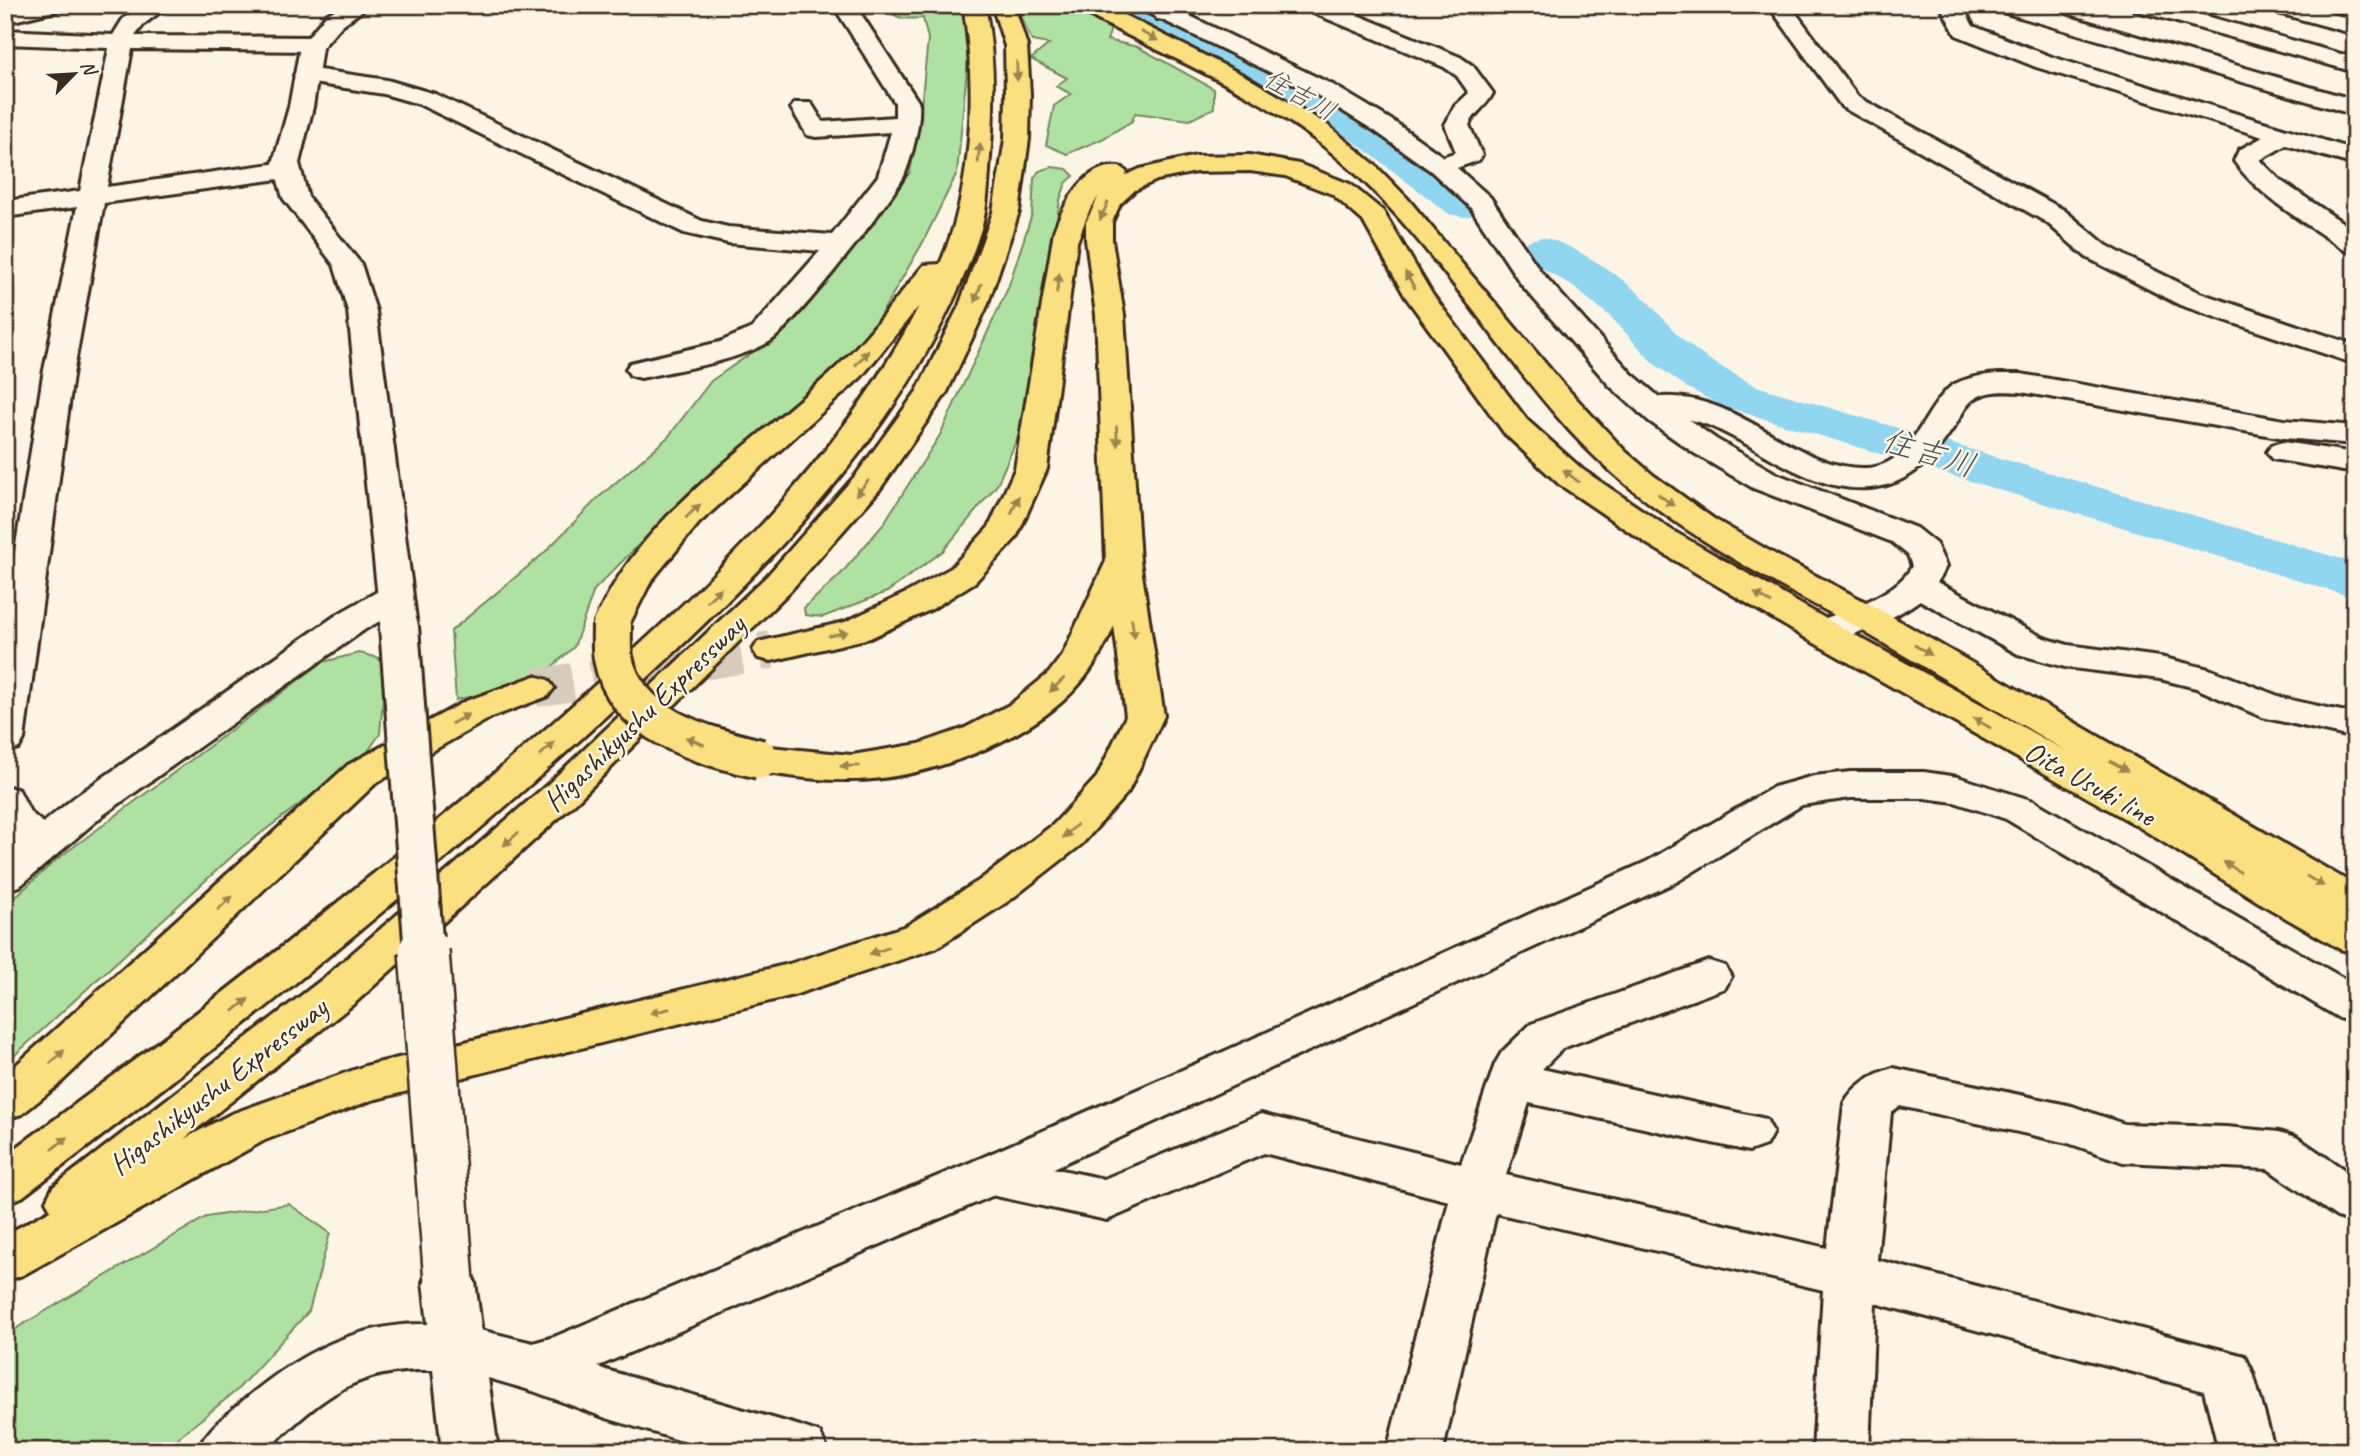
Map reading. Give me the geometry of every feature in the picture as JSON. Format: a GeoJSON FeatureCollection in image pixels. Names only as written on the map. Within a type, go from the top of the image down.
{"type":"FeatureCollection","features":[{"type":"Feature","properties":{"kind":"main road","name":"Higashikyushu Expressway"},"geometry":{"type":"LineString","coordinates":[[5,1184],[215,1025],[489,801],[719,591],[811,491],[859,431],[893,382],[934,307],[970,221],[985,90],[981,41],[974,5]]}},
{"type":"Feature","properties":{"kind":"main road","name":"Higashikyushu Expressway"},"geometry":{"type":"LineString","coordinates":[[5,1252],[340,990],[477,870],[616,743],[779,583],[868,482],[932,392],[973,306],[1006,212],[1017,139],[1018,94],[1016,46],[1003,5]]}},
{"type":"Feature","properties":{"kind":"main road"},"geometry":{"type":"LineString","coordinates":[[1088,5],[1261,93],[1321,131],[1365,169],[1429,240]]}},
{"type":"Feature","properties":{"kind":"main road"},"geometry":{"type":"LineString","coordinates":[[771,650],[857,630],[919,601],[963,575],[1004,531],[1031,469],[1064,242],[1073,211],[1105,176],[1150,160],[1191,152],[1231,149],[1280,153],[1318,162],[1353,175],[1429,240]]}},
{"type":"Feature","properties":{"kind":"main road","name":"Oita Usuki line"},"geometry":{"type":"LineString","coordinates":[[5,1259],[248,1128],[365,1084],[794,979],[921,937],[995,890],[1068,834],[1114,782],[1145,716],[1123,561],[1110,315],[1099,240],[1102,213],[1108,201],[1126,185],[1163,169],[1217,163],[1272,165],[1309,174],[1341,188],[1374,217],[1419,296],[1516,427],[1571,477],[1661,538],[1822,632],[2150,815],[2280,896],[2355,938]]}},
{"type":"Feature","properties":{"kind":"main road"},"geometry":{"type":"LineString","coordinates":[[970,221],[916,295],[850,371],[687,516],[665,539],[631,583],[618,607],[612,625],[611,656],[615,671],[634,704],[668,729],[712,748],[760,759],[814,766],[881,765],[962,744],[1024,714],[1063,680],[1078,657],[1092,634],[1123,561]]}},
{"type":"Feature","properties":{"kind":"main road","name":"Oita Usuki line"},"geometry":{"type":"LineString","coordinates":[[1429,240],[1567,408],[1625,467],[1666,502],[1736,546],[1864,616],[2355,904]]}},
{"type":"Feature","properties":{"kind":"main road"},"geometry":{"type":"LineString","coordinates":[[5,1101],[50,1064],[362,774],[479,709],[536,688]]}},
{"type":"Feature","properties":{"kind":"street"},"geometry":{"type":"LineString","coordinates":[[5,17],[51,5]]}},
{"type":"Feature","properties":{"kind":"street"},"geometry":{"type":"LineString","coordinates":[[5,738],[56,389],[122,41],[126,28],[131,23],[158,5]]}},
{"type":"Feature","properties":{"kind":"street"},"geometry":{"type":"LineString","coordinates":[[359,5],[334,20],[313,44],[287,154],[286,170],[296,198],[348,264],[362,311],[397,612],[449,1282],[471,1451]]}},
{"type":"Feature","properties":{"kind":"street"},"geometry":{"type":"LineString","coordinates":[[641,369],[729,349],[762,334],[790,305],[872,204],[891,176],[909,109],[845,5]]}},
{"type":"Feature","properties":{"kind":"street"},"geometry":{"type":"LineString","coordinates":[[1157,9],[1198,5]]}},
{"type":"Feature","properties":{"kind":"street"},"geometry":{"type":"LineString","coordinates":[[1314,5],[1452,62],[1472,80],[1481,93],[1479,98],[1463,111],[1457,125],[1470,155],[1440,166]]}},
{"type":"Feature","properties":{"kind":"street"},"geometry":{"type":"LineString","coordinates":[[1779,5],[1850,102],[2056,216],[2096,251],[2123,266],[2190,299],[2355,355]]}},
{"type":"Feature","properties":{"kind":"street"},"geometry":{"type":"LineString","coordinates":[[1951,5],[1964,30],[2044,62],[2355,158]]}},
{"type":"Feature","properties":{"kind":"street"},"geometry":{"type":"LineString","coordinates":[[2004,5],[2355,108]]}},
{"type":"Feature","properties":{"kind":"street"},"geometry":{"type":"LineString","coordinates":[[2048,18],[2076,5]]}},
{"type":"Feature","properties":{"kind":"street"},"geometry":{"type":"LineString","coordinates":[[2142,5],[2355,65]]}},
{"type":"Feature","properties":{"kind":"street"},"geometry":{"type":"LineString","coordinates":[[2275,5],[2355,27]]}},
{"type":"Feature","properties":{"kind":"street"},"geometry":{"type":"LineString","coordinates":[[1157,9],[1325,90],[1384,126],[1440,166],[1481,203],[1531,278],[1621,380],[1651,407],[1705,446],[1765,481],[1889,529],[1911,540],[1924,551],[1928,561],[1927,573],[1917,584],[1864,616],[1822,632]]}},
{"type":"Feature","properties":{"kind":"street"},"geometry":{"type":"LineString","coordinates":[[5,37],[176,44],[313,44]]}},
{"type":"Feature","properties":{"kind":"street"},"geometry":{"type":"LineString","coordinates":[[306,75],[387,87],[427,99],[693,227],[728,235],[839,244]]}},
{"type":"Feature","properties":{"kind":"street"},"geometry":{"type":"LineString","coordinates":[[803,108],[816,130],[906,124]]}},
{"type":"Feature","properties":{"kind":"street"},"geometry":{"type":"LineString","coordinates":[[2284,136],[2248,155],[2246,161],[2272,186],[2355,244]]}},
{"type":"Feature","properties":{"kind":"street"},"geometry":{"type":"LineString","coordinates":[[5,209],[286,170]]}},
{"type":"Feature","properties":{"kind":"street"},"geometry":{"type":"LineString","coordinates":[[2272,186],[2355,213]]}},
{"type":"Feature","properties":{"kind":"street"},"geometry":{"type":"LineString","coordinates":[[1651,407],[1672,407],[1710,415],[1802,462],[1835,474],[1868,479],[1892,473],[1921,451],[1961,393],[1992,382],[2021,383],[2284,429],[2355,435]]}},
{"type":"Feature","properties":{"kind":"street"},"geometry":{"type":"LineString","coordinates":[[2172,410],[2177,423],[2190,430],[2257,448],[2355,463]]}},
{"type":"Feature","properties":{"kind":"street"},"geometry":{"type":"LineString","coordinates":[[1917,584],[2031,646],[2065,656],[2160,668],[2209,680],[2275,709],[2355,726]]}},
{"type":"Feature","properties":{"kind":"street"},"geometry":{"type":"LineString","coordinates":[[5,876],[89,806],[351,622],[397,612]]}},
{"type":"Feature","properties":{"kind":"street"},"geometry":{"type":"LineString","coordinates":[[533,1367],[602,1341],[991,1175],[1663,871],[1761,810],[1788,796],[1814,789],[1851,785],[1924,785],[1958,790],[2020,810],[2053,826],[2355,1006]]}},
{"type":"Feature","properties":{"kind":"street"},"geometry":{"type":"LineString","coordinates":[[5,799],[12,818],[41,844]]}},
{"type":"Feature","properties":{"kind":"street"},"geometry":{"type":"LineString","coordinates":[[1415,1451],[1477,1188],[1518,1063],[1547,1037],[1709,977]]}},
{"type":"Feature","properties":{"kind":"street"},"geometry":{"type":"LineString","coordinates":[[1512,1081],[1749,1132]]}},
{"type":"Feature","properties":{"kind":"street"},"geometry":{"type":"LineString","coordinates":[[1841,1451],[1850,1275],[1868,1103],[1894,1086],[2072,1125],[2123,1143],[2226,1146],[2279,1151],[2355,1203]]}},
{"type":"Feature","properties":{"kind":"street"},"geometry":{"type":"LineString","coordinates":[[991,1175],[1107,1200],[1261,1133],[1477,1188],[1850,1275],[2226,1373],[2248,1451]]}},
{"type":"Feature","properties":{"kind":"street"},"geometry":{"type":"LineString","coordinates":[[225,1451],[281,1402],[326,1370],[353,1357],[408,1347],[459,1348],[533,1367],[606,1394],[800,1451]]}},
{"type":"Feature","properties":{"kind":"green space"},"geometry":{"type":"Polygon","coordinates":[[[886,5],[963,5],[969,48],[957,173],[922,244],[859,352],[825,387],[656,527],[594,590],[574,647],[545,673],[496,691],[456,700],[451,631],[543,554],[598,498],[668,437],[711,381],[776,336],[848,252],[910,172],[919,126],[928,39],[923,18],[906,19],[897,16],[886,5]]]}},
{"type":"Feature","properties":{"kind":"green space"},"geometry":{"type":"Polygon","coordinates":[[[1016,5],[1066,5],[1111,29],[1107,40],[1138,47],[1214,89],[1214,108],[1190,120],[1135,113],[1132,121],[1102,139],[1067,154],[1046,145],[1054,106],[1071,94],[1056,86],[1067,78],[1031,59],[1049,44],[1032,41],[1016,5]]]}},
{"type":"Feature","properties":{"kind":"green space"},"geometry":{"type":"Polygon","coordinates":[[[1052,167],[1067,169],[1074,176],[1066,183],[1060,200],[1024,423],[997,485],[943,551],[887,592],[823,617],[805,615],[804,608],[840,575],[882,526],[940,435],[1008,288],[1032,214],[1034,178],[1039,171],[1052,167]]]}},
{"type":"Feature","properties":{"kind":"green space"},"geometry":{"type":"Polygon","coordinates":[[[359,653],[379,658],[385,673],[380,734],[366,754],[240,849],[5,1064],[5,906],[56,860],[323,662],[359,653]]]}},
{"type":"Feature","properties":{"kind":"green space"},"geometry":{"type":"Polygon","coordinates":[[[289,1204],[330,1233],[309,1311],[237,1390],[162,1451],[5,1451],[5,1338],[20,1326],[206,1217],[289,1204]]]}},
{"type":"Feature","properties":{"kind":"waterway","name":"住吉川"},"geometry":{"type":"LineString","coordinates":[[1124,5],[1305,96],[1370,135],[1464,205]]}},
{"type":"Feature","properties":{"kind":"waterway","name":"住吉川"},"geometry":{"type":"LineString","coordinates":[[1542,250],[1585,275],[1626,306],[1670,353],[1705,378],[1739,396],[2355,581]]}},
{"type":"Feature","properties":{"kind":"tunnel"},"geometry":{"type":"LineString","coordinates":[[535,688],[771,650]]}}]}
